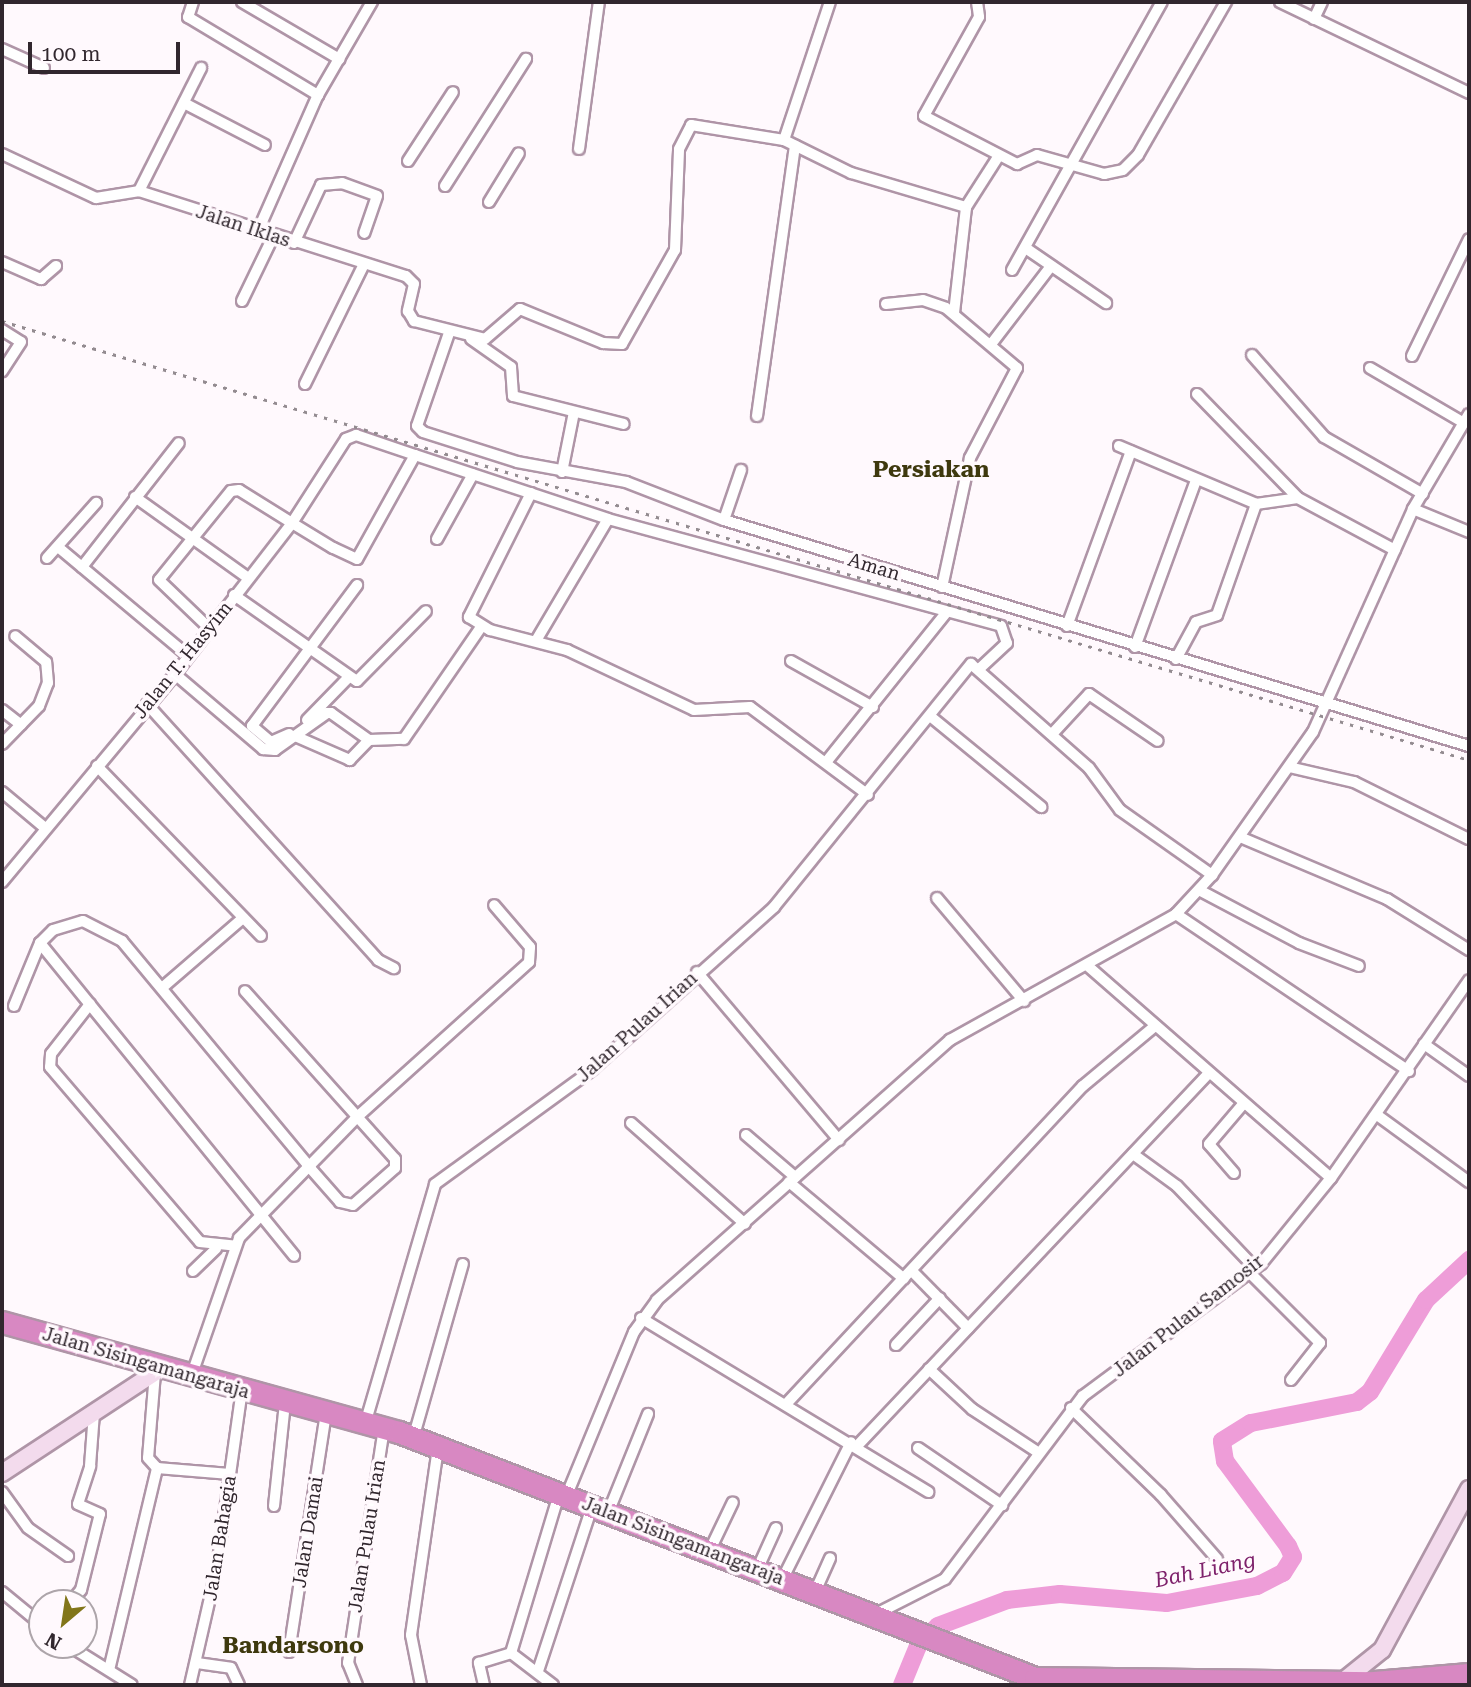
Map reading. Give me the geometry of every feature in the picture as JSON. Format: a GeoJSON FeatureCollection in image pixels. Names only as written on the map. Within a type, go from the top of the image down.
{"type":"FeatureCollection","features":[{"type":"Feature","properties":{"kind":"highway","name":"Jalan Sisingamangaraja"},"geometry":{"type":"LineString","coordinates":[[2,1322],[159,1370],[326,1412],[439,1447],[1035,1678],[1079,1683],[1374,1682],[1458,1678]]}},
{"type":"Feature","properties":{"kind":"street"},"geometry":{"type":"LineString","coordinates":[[193,2],[188,18],[318,94]]}},
{"type":"Feature","properties":{"kind":"street"},"geometry":{"type":"LineString","coordinates":[[242,2],[339,59]]}},
{"type":"Feature","properties":{"kind":"street"},"geometry":{"type":"LineString","coordinates":[[257,233],[318,94],[372,2]]}},
{"type":"Feature","properties":{"kind":"street"},"geometry":{"type":"LineString","coordinates":[[579,149],[600,2]]}},
{"type":"Feature","properties":{"kind":"street"},"geometry":{"type":"LineString","coordinates":[[784,141],[830,2]]}},
{"type":"Feature","properties":{"kind":"street"},"geometry":{"type":"LineString","coordinates":[[977,2],[974,27],[924,116],[998,157],[1020,164],[1037,155],[1066,168],[1115,173],[1138,155],[1226,2]]}},
{"type":"Feature","properties":{"kind":"street"},"geometry":{"type":"LineString","coordinates":[[1012,270],[1027,249],[1066,168],[1162,2]]}},
{"type":"Feature","properties":{"kind":"street"},"geometry":{"type":"LineString","coordinates":[[1281,2],[1469,93]]}},
{"type":"Feature","properties":{"kind":"street"},"geometry":{"type":"LineString","coordinates":[[1314,19],[1322,2]]}},
{"type":"Feature","properties":{"kind":"street"},"geometry":{"type":"LineString","coordinates":[[2,49],[44,68]]}},
{"type":"Feature","properties":{"kind":"street"},"geometry":{"type":"LineString","coordinates":[[446,186],[526,59]]}},
{"type":"Feature","properties":{"kind":"street"},"geometry":{"type":"LineString","coordinates":[[139,191],[201,68]]}},
{"type":"Feature","properties":{"kind":"street"},"geometry":{"type":"LineString","coordinates":[[408,161],[453,92]]}},
{"type":"Feature","properties":{"kind":"street"},"geometry":{"type":"LineString","coordinates":[[184,103],[265,145]]}},
{"type":"Feature","properties":{"kind":"street"},"geometry":{"type":"LineString","coordinates":[[449,333],[470,338],[493,338],[520,309],[603,343],[622,344],[675,250],[679,149],[691,125],[732,127],[784,141],[851,173],[966,207]]}},
{"type":"Feature","properties":{"kind":"street"},"geometry":{"type":"LineString","coordinates":[[757,416],[795,146]]}},
{"type":"Feature","properties":{"kind":"street"},"geometry":{"type":"LineString","coordinates":[[489,202],[519,153]]}},
{"type":"Feature","properties":{"kind":"street","name":"Jalan Iklas"},"geometry":{"type":"LineString","coordinates":[[2,154],[96,198],[139,191],[257,233],[406,275],[414,284],[410,316],[449,333]]}},
{"type":"Feature","properties":{"kind":"street"},"geometry":{"type":"LineString","coordinates":[[954,313],[966,207],[998,157]]}},
{"type":"Feature","properties":{"kind":"street"},"geometry":{"type":"LineString","coordinates":[[294,243],[321,185],[342,183],[377,197],[364,233]]}},
{"type":"Feature","properties":{"kind":"street"},"geometry":{"type":"LineString","coordinates":[[242,301],[273,237]]}},
{"type":"Feature","properties":{"kind":"street"},"geometry":{"type":"LineString","coordinates":[[1412,356],[1469,239]]}},
{"type":"Feature","properties":{"kind":"street"},"geometry":{"type":"LineString","coordinates":[[1027,249],[1106,303]]}},
{"type":"Feature","properties":{"kind":"street"},"geometry":{"type":"LineString","coordinates":[[2,262],[41,279],[56,266]]}},
{"type":"Feature","properties":{"kind":"street"},"geometry":{"type":"LineString","coordinates":[[305,384],[364,264]]}},
{"type":"Feature","properties":{"kind":"street"},"geometry":{"type":"LineString","coordinates":[[992,343],[1051,266]]}},
{"type":"Feature","properties":{"kind":"street"},"geometry":{"type":"LineString","coordinates":[[886,304],[923,300],[954,313],[1013,359],[1017,377],[970,458],[942,587]]}},
{"type":"Feature","properties":{"kind":"street"},"geometry":{"type":"LineString","coordinates":[[2,330],[21,342],[2,371]]}},
{"type":"Feature","properties":{"kind":"street","name":"Aman"},"geometry":{"type":"LineString","coordinates":[[449,333],[417,426],[422,432],[562,471],[626,482],[724,520],[1326,705],[1469,746]]}},
{"type":"Feature","properties":{"kind":"street"},"geometry":{"type":"LineString","coordinates":[[470,338],[512,367],[513,396],[624,424]]}},
{"type":"Feature","properties":{"kind":"street"},"geometry":{"type":"LineString","coordinates":[[1252,355],[1324,437],[1423,494]]}},
{"type":"Feature","properties":{"kind":"street"},"geometry":{"type":"LineString","coordinates":[[1370,368],[1464,424],[1469,438]]}},
{"type":"Feature","properties":{"kind":"street"},"geometry":{"type":"LineString","coordinates":[[1197,394],[1297,498],[1395,550]]}},
{"type":"Feature","properties":{"kind":"street"},"geometry":{"type":"LineString","coordinates":[[562,471],[574,412]]}},
{"type":"Feature","properties":{"kind":"street"},"geometry":{"type":"LineString","coordinates":[[511,1653],[563,1495],[641,1318],[950,1040],[1089,967],[1176,914],[1199,890],[1240,838],[1289,768],[1326,705],[1413,509],[1464,424]]}},
{"type":"Feature","properties":{"kind":"street","name":"Jalan T. Hasyim"},"geometry":{"type":"LineString","coordinates":[[2,882],[147,704],[175,674],[187,655],[292,523],[345,439],[356,435],[415,455]]}},
{"type":"Feature","properties":{"kind":"street"},"geometry":{"type":"LineString","coordinates":[[82,567],[178,443]]}},
{"type":"Feature","properties":{"kind":"street"},"geometry":{"type":"LineString","coordinates":[[1119,446],[1256,504],[1297,498]]}},
{"type":"Feature","properties":{"kind":"street"},"geometry":{"type":"LineString","coordinates":[[1067,626],[1131,451]]}},
{"type":"Feature","properties":{"kind":"street"},"geometry":{"type":"LineString","coordinates":[[209,628],[159,584],[192,538],[235,489],[357,559],[415,455],[608,519],[947,612],[827,761]]}},
{"type":"Feature","properties":{"kind":"street"},"geometry":{"type":"LineString","coordinates":[[724,520],[741,470]]}},
{"type":"Feature","properties":{"kind":"street"},"geometry":{"type":"LineString","coordinates":[[437,539],[473,474]]}},
{"type":"Feature","properties":{"kind":"street"},"geometry":{"type":"LineString","coordinates":[[1135,647],[1196,480]]}},
{"type":"Feature","properties":{"kind":"street"},"geometry":{"type":"LineString","coordinates":[[531,493],[469,611],[481,627],[537,639],[694,710],[750,707],[827,761],[868,795]]}},
{"type":"Feature","properties":{"kind":"street"},"geometry":{"type":"LineString","coordinates":[[135,497],[248,578]]}},
{"type":"Feature","properties":{"kind":"street"},"geometry":{"type":"LineString","coordinates":[[47,558],[96,502]]}},
{"type":"Feature","properties":{"kind":"street"},"geometry":{"type":"LineString","coordinates":[[1176,659],[1196,622],[1217,615],[1256,504]]}},
{"type":"Feature","properties":{"kind":"street"},"geometry":{"type":"LineString","coordinates":[[1413,509],[1469,532]]}},
{"type":"Feature","properties":{"kind":"street"},"geometry":{"type":"LineString","coordinates":[[537,639],[608,519]]}},
{"type":"Feature","properties":{"kind":"street"},"geometry":{"type":"LineString","coordinates":[[58,547],[187,655]]}},
{"type":"Feature","properties":{"kind":"street"},"geometry":{"type":"LineString","coordinates":[[349,677],[283,738],[271,742],[252,730],[307,650],[357,585]]}},
{"type":"Feature","properties":{"kind":"street"},"geometry":{"type":"LineString","coordinates":[[234,595],[307,650],[349,677],[363,681],[426,611]]}},
{"type":"Feature","properties":{"kind":"street","name":"Jalan Pulau Irian"},"geometry":{"type":"LineString","coordinates":[[357,1685],[348,1663],[374,1426],[435,1184],[593,1069],[697,972],[774,907],[868,795],[966,668],[981,667],[1007,643],[1006,631],[947,612]]}},
{"type":"Feature","properties":{"kind":"street"},"geometry":{"type":"LineString","coordinates":[[175,674],[263,749],[275,750],[331,713],[369,740],[404,739],[481,627]]}},
{"type":"Feature","properties":{"kind":"street"},"geometry":{"type":"LineString","coordinates":[[2,744],[21,725],[48,683],[46,662],[15,636]]}},
{"type":"Feature","properties":{"kind":"street"},"geometry":{"type":"LineString","coordinates":[[792,661],[873,707]]}},
{"type":"Feature","properties":{"kind":"street"},"geometry":{"type":"LineString","coordinates":[[981,667],[1053,733],[1120,810],[1212,875]]}},
{"type":"Feature","properties":{"kind":"street"},"geometry":{"type":"LineString","coordinates":[[1053,733],[1090,694],[1158,741]]}},
{"type":"Feature","properties":{"kind":"street"},"geometry":{"type":"LineString","coordinates":[[147,704],[378,960],[394,968]]}},
{"type":"Feature","properties":{"kind":"street"},"geometry":{"type":"LineString","coordinates":[[2,710],[21,725]]}},
{"type":"Feature","properties":{"kind":"street"},"geometry":{"type":"LineString","coordinates":[[930,716],[1041,807]]}},
{"type":"Feature","properties":{"kind":"street"},"geometry":{"type":"LineString","coordinates":[[295,736],[350,760],[369,740]]}},
{"type":"Feature","properties":{"kind":"street"},"geometry":{"type":"LineString","coordinates":[[97,766],[261,936]]}},
{"type":"Feature","properties":{"kind":"street"},"geometry":{"type":"LineString","coordinates":[[1289,768],[1354,782],[1469,839]]}},
{"type":"Feature","properties":{"kind":"street"},"geometry":{"type":"LineString","coordinates":[[2,792],[45,828]]}},
{"type":"Feature","properties":{"kind":"street"},"geometry":{"type":"LineString","coordinates":[[1240,838],[1387,899],[1469,950]]}},
{"type":"Feature","properties":{"kind":"street"},"geometry":{"type":"LineString","coordinates":[[1199,890],[1299,943],[1359,966]]}},
{"type":"Feature","properties":{"kind":"street"},"geometry":{"type":"LineString","coordinates":[[937,898],[1024,1001]]}},
{"type":"Feature","properties":{"kind":"street"},"geometry":{"type":"LineString","coordinates":[[191,1377],[236,1246],[260,1216],[311,1169],[356,1118],[529,962],[530,947],[494,905]]}},
{"type":"Feature","properties":{"kind":"street"},"geometry":{"type":"LineString","coordinates":[[1176,914],[1409,1071]]}},
{"type":"Feature","properties":{"kind":"street"},"geometry":{"type":"LineString","coordinates":[[163,987],[243,918]]}},
{"type":"Feature","properties":{"kind":"street"},"geometry":{"type":"LineString","coordinates":[[14,1006],[40,943],[67,922],[82,921],[122,941],[163,987],[311,1169],[347,1206],[394,1168],[395,1159],[245,991]]}},
{"type":"Feature","properties":{"kind":"street"},"geometry":{"type":"LineString","coordinates":[[40,943],[294,1256]]}},
{"type":"Feature","properties":{"kind":"street"},"geometry":{"type":"LineString","coordinates":[[1089,967],[1331,1178]]}},
{"type":"Feature","properties":{"kind":"street"},"geometry":{"type":"LineString","coordinates":[[697,972],[839,1140]]}},
{"type":"Feature","properties":{"kind":"street","name":"Jalan Pulau Samosir"},"geometry":{"type":"LineString","coordinates":[[873,1615],[945,1580],[1072,1408],[1252,1270],[1331,1178],[1409,1071],[1424,1044],[1469,980]]}},
{"type":"Feature","properties":{"kind":"street"},"geometry":{"type":"LineString","coordinates":[[90,1004],[51,1054],[50,1067],[200,1242],[216,1249],[236,1246]]}},
{"type":"Feature","properties":{"kind":"street"},"geometry":{"type":"LineString","coordinates":[[788,1402],[1083,1086],[1154,1026]]}},
{"type":"Feature","properties":{"kind":"street"},"geometry":{"type":"LineString","coordinates":[[1424,1044],[1469,1076]]}},
{"type":"Feature","properties":{"kind":"street"},"geometry":{"type":"LineString","coordinates":[[782,1580],[854,1444],[929,1369],[1209,1073]]}},
{"type":"Feature","properties":{"kind":"street"},"geometry":{"type":"LineString","coordinates":[[1234,1172],[1209,1144],[1243,1104]]}},
{"type":"Feature","properties":{"kind":"street"},"geometry":{"type":"LineString","coordinates":[[1377,1115],[1469,1182]]}},
{"type":"Feature","properties":{"kind":"street"},"geometry":{"type":"LineString","coordinates":[[631,1123],[745,1224]]}},
{"type":"Feature","properties":{"kind":"street"},"geometry":{"type":"LineString","coordinates":[[746,1135],[792,1180],[940,1298],[968,1328]]}},
{"type":"Feature","properties":{"kind":"street"},"geometry":{"type":"LineString","coordinates":[[1133,1154],[1177,1186],[1320,1343],[1291,1380]]}},
{"type":"Feature","properties":{"kind":"street"},"geometry":{"type":"LineString","coordinates":[[193,1271],[216,1249]]}},
{"type":"Feature","properties":{"kind":"street"},"geometry":{"type":"LineString","coordinates":[[413,1439],[463,1264]]}},
{"type":"Feature","properties":{"kind":"street"},"geometry":{"type":"LineString","coordinates":[[896,1345],[940,1298]]}},
{"type":"Feature","properties":{"kind":"street"},"geometry":{"type":"LineString","coordinates":[[641,1318],[788,1402],[928,1492]]}},
{"type":"Feature","properties":{"kind":"street"},"geometry":{"type":"LineString","coordinates":[[929,1369],[972,1409],[1039,1453]]}},
{"type":"Feature","properties":{"kind":"street"},"geometry":{"type":"LineString","coordinates":[[2,1474],[159,1370]]}},
{"type":"Feature","properties":{"kind":"street"},"geometry":{"type":"LineString","coordinates":[[159,1370],[148,1458],[157,1468],[230,1474]]}},
{"type":"Feature","properties":{"kind":"street","name":"Jalan Bahagia"},"geometry":{"type":"LineString","coordinates":[[190,1685],[197,1663],[242,1389]]}},
{"type":"Feature","properties":{"kind":"street"},"geometry":{"type":"LineString","coordinates":[[274,1506],[285,1403]]}},
{"type":"Feature","properties":{"kind":"street"},"geometry":{"type":"LineString","coordinates":[[1072,1408],[1217,1559]]}},
{"type":"Feature","properties":{"kind":"street","name":"Jalan Damai"},"geometry":{"type":"LineString","coordinates":[[289,1652],[326,1412]]}},
{"type":"Feature","properties":{"kind":"street"},"geometry":{"type":"LineString","coordinates":[[81,1589],[100,1514],[78,1504],[94,1413]]}},
{"type":"Feature","properties":{"kind":"street"},"geometry":{"type":"LineString","coordinates":[[538,1671],[600,1510],[648,1414]]}},
{"type":"Feature","properties":{"kind":"street"},"geometry":{"type":"LineString","coordinates":[[421,1685],[411,1635],[439,1447]]}},
{"type":"Feature","properties":{"kind":"street"},"geometry":{"type":"LineString","coordinates":[[918,1448],[1002,1505]]}},
{"type":"Feature","properties":{"kind":"street"},"geometry":{"type":"LineString","coordinates":[[112,1677],[157,1468]]}},
{"type":"Feature","properties":{"kind":"street"},"geometry":{"type":"LineString","coordinates":[[1374,1682],[1382,1650],[1469,1489]]}},
{"type":"Feature","properties":{"kind":"street"},"geometry":{"type":"LineString","coordinates":[[2,1492],[28,1528],[68,1556]]}},
{"type":"Feature","properties":{"kind":"street"},"geometry":{"type":"LineString","coordinates":[[709,1552],[733,1502]]}},
{"type":"Feature","properties":{"kind":"street"},"geometry":{"type":"LineString","coordinates":[[757,1570],[776,1528]]}},
{"type":"Feature","properties":{"kind":"street"},"geometry":{"type":"LineString","coordinates":[[815,1592],[830,1558]]}},
{"type":"Feature","properties":{"kind":"street"},"geometry":{"type":"LineString","coordinates":[[2,1592],[28,1613]]}},
{"type":"Feature","properties":{"kind":"street"},"geometry":{"type":"LineString","coordinates":[[1342,1682],[1382,1650]]}},
{"type":"Feature","properties":{"kind":"street"},"geometry":{"type":"LineString","coordinates":[[511,1653],[553,1685]]}},
{"type":"Feature","properties":{"kind":"street"},"geometry":{"type":"LineString","coordinates":[[484,1685],[479,1663],[511,1653]]}},
{"type":"Feature","properties":{"kind":"street"},"geometry":{"type":"LineString","coordinates":[[87,1659],[112,1677],[132,1685]]}},
{"type":"Feature","properties":{"kind":"street"},"geometry":{"type":"LineString","coordinates":[[197,1663],[231,1668],[239,1685]]}},
{"type":"Feature","properties":{"kind":"waterway","name":"Bah Liang"},"geometry":{"type":"LineString","coordinates":[[902,1685],[918,1646],[938,1626],[1007,1600],[1060,1594],[1167,1603],[1257,1586],[1283,1573],[1293,1557],[1288,1546],[1225,1461],[1222,1441],[1251,1423],[1357,1402],[1370,1392],[1426,1300],[1469,1260]]}},
{"type":"Feature","properties":{"kind":"railway"},"geometry":{"type":"LineString","coordinates":[[2,321],[1469,760]]}},
{"type":"Feature","properties":{"kind":"district","name":"Persiakan"},"geometry":{"type":"Point","coordinates":[931,470]}},
{"type":"Feature","properties":{"kind":"district","name":"Bandarsono"},"geometry":{"type":"Point","coordinates":[293,1646]}}]}
